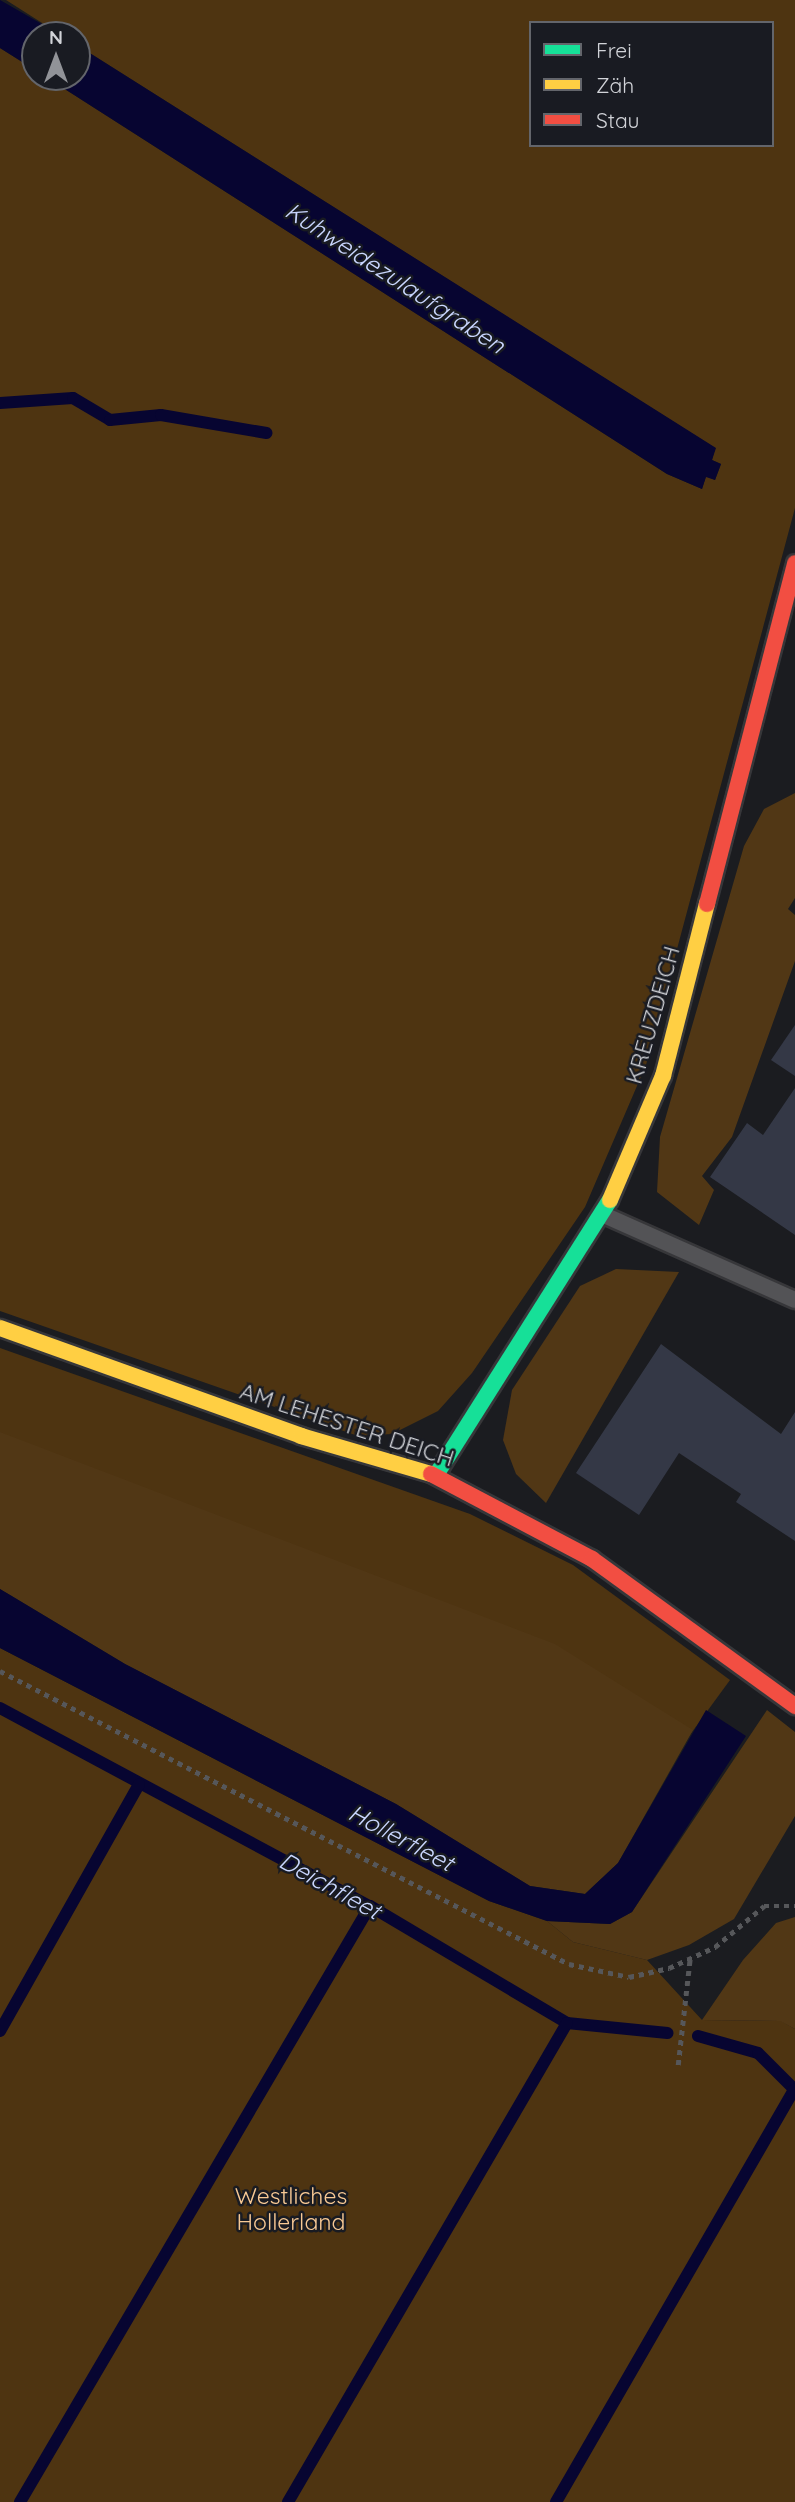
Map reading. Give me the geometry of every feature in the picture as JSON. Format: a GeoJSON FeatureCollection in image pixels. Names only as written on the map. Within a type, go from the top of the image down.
{"type":"FeatureCollection","features":[{"type":"Feature","properties":{"kind":"street","name":"KREUZDEICH"},"geometry":{"type":"LineString","coordinates":[[436,1475],[512,1350],[604,1215],[663,1076],[795,563]]}},
{"type":"Feature","properties":{"kind":"street","name":"AM LEHESTER DEICH"},"geometry":{"type":"LineString","coordinates":[[0,1328],[301,1436],[436,1475],[592,1559],[795,1706]]}},
{"type":"Feature","properties":{"kind":"lane"},"geometry":{"type":"LineString","coordinates":[[604,1215],[795,1300]]}},
{"type":"Feature","properties":{"kind":"path"},"geometry":{"type":"LineString","coordinates":[[0,1671],[569,1964],[629,1977],[690,1958],[715,1947],[764,1906],[795,1906]]}},
{"type":"Feature","properties":{"kind":"path"},"geometry":{"type":"LineString","coordinates":[[678,2065],[690,1958]]}},
{"type":"Feature","properties":{"kind":"green space"},"geometry":{"type":"Polygon","coordinates":[[[6,0],[795,0],[795,508],[646,1065],[585,1207],[472,1373],[438,1411],[392,1434],[358,1436],[0,1311],[0,48],[21,61],[21,91],[68,91],[667,474],[702,489],[706,476],[715,480],[721,464],[712,460],[715,448],[91,54],[91,21],[39,21],[6,0]]]}},
{"type":"Feature","properties":{"kind":"green space"},"geometry":{"type":"Polygon","coordinates":[[[0,1348],[470,1514],[573,1565],[730,1680],[673,1758],[7,1593],[0,1589],[0,1348]]]}},
{"type":"Feature","properties":{"kind":"green space","name":"Westliches Hollerland"},"geometry":{"type":"Polygon","coordinates":[[[0,1648],[489,1901],[547,1921],[573,1942],[647,1960],[702,2020],[781,2021],[795,2029],[795,2502],[0,2502],[0,1648]]]}},
{"type":"Feature","properties":{"kind":"shaded area"},"geometry":{"type":"Polygon","coordinates":[[[795,793],[795,898],[788,909],[795,915],[795,961],[732,1137],[702,1176],[714,1190],[699,1225],[657,1192],[660,1137],[744,846],[764,809],[795,793]]]}},
{"type":"Feature","properties":{"kind":"shaded area"},"geometry":{"type":"Polygon","coordinates":[[[616,1269],[679,1272],[546,1503],[516,1474],[503,1440],[512,1390],[580,1286],[616,1269]]]}},
{"type":"Feature","properties":{"kind":"shaded area"},"geometry":{"type":"Polygon","coordinates":[[[0,1432],[555,1644],[693,1730],[618,1863],[585,1894],[530,1886],[396,1804],[125,1664],[0,1589],[0,1432]]]}},
{"type":"Feature","properties":{"kind":"shaded area"},"geometry":{"type":"Polygon","coordinates":[[[767,1710],[795,1732],[795,1816],[734,1919],[689,1945],[647,1960],[573,1942],[547,1921],[610,1924],[632,1912],[767,1710]]]}},
{"type":"Feature","properties":{"kind":"shaded area"},"geometry":{"type":"Polygon","coordinates":[[[795,1917],[795,2029],[780,2021],[702,2020],[743,1960],[776,1923],[795,1917]]]}},
{"type":"Feature","properties":{"kind":"water"},"geometry":{"type":"Polygon","coordinates":[[[0,0],[37,21],[21,21],[21,61],[0,48],[0,0]]]}},
{"type":"Feature","properties":{"kind":"water","name":"Kuhweidezulaufgraben"},"geometry":{"type":"Polygon","coordinates":[[[91,54],[716,448],[712,460],[721,464],[715,480],[706,477],[702,489],[667,474],[68,91],[91,91],[91,54]]]}},
{"type":"Feature","properties":{"kind":"water","name":"Hollerfleet"},"geometry":{"type":"Polygon","coordinates":[[[0,1589],[125,1664],[396,1804],[530,1886],[585,1894],[618,1863],[706,1710],[746,1736],[632,1912],[610,1924],[547,1921],[489,1901],[0,1648],[0,1589]]]}},
{"type":"Feature","properties":{"kind":"building"},"geometry":{"type":"Polygon","coordinates":[[[795,1025],[795,1076],[771,1060],[795,1025]]]}},
{"type":"Feature","properties":{"kind":"building"},"geometry":{"type":"Polygon","coordinates":[[[795,1088],[795,1235],[710,1177],[747,1123],[763,1135],[795,1088]]]}},
{"type":"Feature","properties":{"kind":"building"},"geometry":{"type":"Polygon","coordinates":[[[661,1344],[781,1434],[795,1412],[795,1541],[736,1502],[741,1494],[679,1453],[639,1515],[576,1473],[661,1344]]]}},
{"type":"Feature","properties":{"kind":"waterway"},"geometry":{"type":"LineString","coordinates":[[0,403],[73,398],[110,420],[161,415],[266,433]]}},
{"type":"Feature","properties":{"kind":"waterway","name":"Deichfleet"},"geometry":{"type":"LineString","coordinates":[[0,1708],[370,1906],[567,2023],[668,2033]]}},
{"type":"Feature","properties":{"kind":"waterway"},"geometry":{"type":"LineString","coordinates":[[0,2031],[139,1784]]}},
{"type":"Feature","properties":{"kind":"waterway"},"geometry":{"type":"LineString","coordinates":[[20,2502],[370,1906]]}},
{"type":"Feature","properties":{"kind":"waterway"},"geometry":{"type":"LineString","coordinates":[[288,2502],[567,2023]]}},
{"type":"Feature","properties":{"kind":"waterway","name":"Deichfleet"},"geometry":{"type":"LineString","coordinates":[[698,2036],[758,2053],[795,2090]]}},
{"type":"Feature","properties":{"kind":"waterway"},"geometry":{"type":"LineString","coordinates":[[556,2502],[794,2090]]}},
{"type":"Feature","properties":{"kind":"traffic: fast"},"geometry":{"type":"LineString","coordinates":[[436,1475],[610,1200]]}},
{"type":"Feature","properties":{"kind":"traffic: slow"},"geometry":{"type":"LineString","coordinates":[[610,1200],[663,1076],[707,904]]}},
{"type":"Feature","properties":{"kind":"traffic: slow"},"geometry":{"type":"LineString","coordinates":[[0,1328],[301,1436],[431,1474]]}},
{"type":"Feature","properties":{"kind":"traffic: jam"},"geometry":{"type":"LineString","coordinates":[[707,904],[795,563]]}},
{"type":"Feature","properties":{"kind":"traffic: jam"},"geometry":{"type":"LineString","coordinates":[[431,1474],[592,1559],[795,1706]]}}]}
